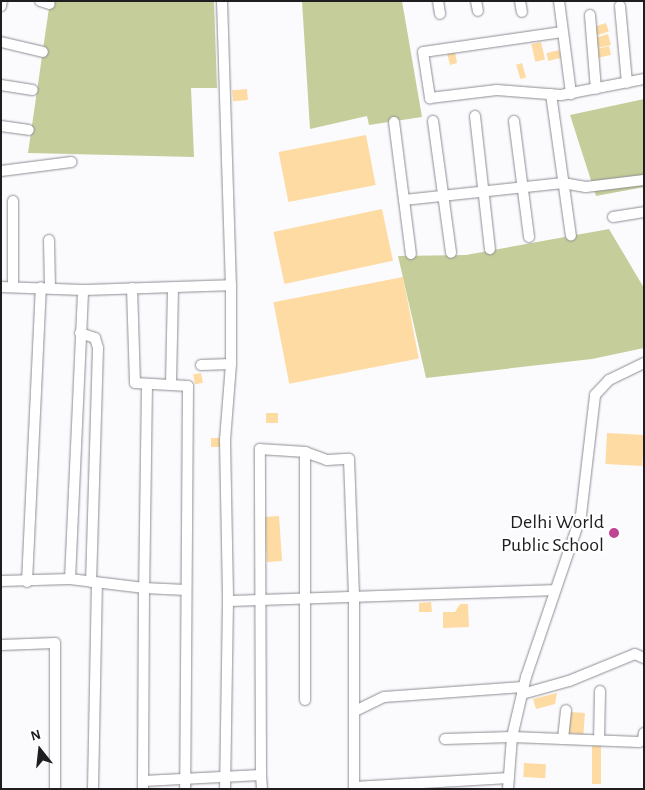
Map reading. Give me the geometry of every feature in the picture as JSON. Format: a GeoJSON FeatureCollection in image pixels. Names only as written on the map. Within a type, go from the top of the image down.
{"type":"FeatureCollection","features":[{"type":"Feature","properties":{"kind":"street"},"geometry":{"type":"LineString","coordinates":[[1,6],[2,1]]}},
{"type":"Feature","properties":{"kind":"street"},"geometry":{"type":"LineString","coordinates":[[222,1],[231,285],[231,364],[225,440],[228,601],[225,783]]}},
{"type":"Feature","properties":{"kind":"street"},"geometry":{"type":"LineString","coordinates":[[438,1],[440,14]]}},
{"type":"Feature","properties":{"kind":"street"},"geometry":{"type":"LineString","coordinates":[[559,1],[571,94]]}},
{"type":"Feature","properties":{"kind":"street"},"geometry":{"type":"LineString","coordinates":[[620,6],[627,83]]}},
{"type":"Feature","properties":{"kind":"street"},"geometry":{"type":"LineString","coordinates":[[590,15],[596,89]]}},
{"type":"Feature","properties":{"kind":"street"},"geometry":{"type":"LineString","coordinates":[[562,32],[423,52],[430,98],[496,90],[571,94],[644,79]]}},
{"type":"Feature","properties":{"kind":"street"},"geometry":{"type":"LineString","coordinates":[[1,42],[43,52]]}},
{"type":"Feature","properties":{"kind":"street"},"geometry":{"type":"LineString","coordinates":[[1,85],[34,90]]}},
{"type":"Feature","properties":{"kind":"street"},"geometry":{"type":"LineString","coordinates":[[551,94],[571,236]]}},
{"type":"Feature","properties":{"kind":"street"},"geometry":{"type":"LineString","coordinates":[[475,116],[490,249]]}},
{"type":"Feature","properties":{"kind":"street"},"geometry":{"type":"LineString","coordinates":[[433,121],[445,197],[451,254]]}},
{"type":"Feature","properties":{"kind":"street"},"geometry":{"type":"LineString","coordinates":[[514,121],[529,237]]}},
{"type":"Feature","properties":{"kind":"street"},"geometry":{"type":"LineString","coordinates":[[394,122],[411,254]]}},
{"type":"Feature","properties":{"kind":"street"},"geometry":{"type":"LineString","coordinates":[[1,126],[29,130]]}},
{"type":"Feature","properties":{"kind":"street"},"geometry":{"type":"LineString","coordinates":[[1,171],[71,162]]}},
{"type":"Feature","properties":{"kind":"street"},"geometry":{"type":"LineString","coordinates":[[404,200],[522,189],[564,183],[586,187],[644,180]]}},
{"type":"Feature","properties":{"kind":"street"},"geometry":{"type":"LineString","coordinates":[[13,202],[13,287]]}},
{"type":"Feature","properties":{"kind":"street"},"geometry":{"type":"LineString","coordinates":[[613,218],[644,212]]}},
{"type":"Feature","properties":{"kind":"street"},"geometry":{"type":"LineString","coordinates":[[27,582],[49,240]]}},
{"type":"Feature","properties":{"kind":"street"},"geometry":{"type":"LineString","coordinates":[[1,287],[45,287],[84,290],[231,285]]}},
{"type":"Feature","properties":{"kind":"street"},"geometry":{"type":"LineString","coordinates":[[132,288],[135,383],[188,386],[185,785]]}},
{"type":"Feature","properties":{"kind":"street"},"geometry":{"type":"LineString","coordinates":[[170,384],[173,288]]}},
{"type":"Feature","properties":{"kind":"street"},"geometry":{"type":"LineString","coordinates":[[70,579],[80,333],[84,290]]}},
{"type":"Feature","properties":{"kind":"street"},"geometry":{"type":"LineString","coordinates":[[80,333],[95,338],[98,348],[93,789]]}},
{"type":"Feature","properties":{"kind":"street"},"geometry":{"type":"LineString","coordinates":[[508,789],[512,737],[522,691],[553,590],[581,515],[595,395],[609,380],[644,363]]}},
{"type":"Feature","properties":{"kind":"street"},"geometry":{"type":"LineString","coordinates":[[201,365],[231,364]]}},
{"type":"Feature","properties":{"kind":"street"},"geometry":{"type":"LineString","coordinates":[[147,384],[143,785],[225,783],[261,775]]}},
{"type":"Feature","properties":{"kind":"street"},"geometry":{"type":"LineString","coordinates":[[262,789],[260,449],[306,452],[327,460],[349,459],[354,598],[354,788],[508,778]]}},
{"type":"Feature","properties":{"kind":"street"},"geometry":{"type":"LineString","coordinates":[[305,700],[307,600],[306,452]]}},
{"type":"Feature","properties":{"kind":"street"},"geometry":{"type":"LineString","coordinates":[[1,581],[27,582],[70,579],[144,588],[186,590]]}},
{"type":"Feature","properties":{"kind":"street"},"geometry":{"type":"LineString","coordinates":[[228,601],[307,600],[553,590]]}},
{"type":"Feature","properties":{"kind":"street"},"geometry":{"type":"LineString","coordinates":[[1,645],[55,643],[55,789]]}},
{"type":"Feature","properties":{"kind":"street"},"geometry":{"type":"LineString","coordinates":[[354,710],[384,697],[522,691],[569,681],[635,654],[644,658]]}},
{"type":"Feature","properties":{"kind":"street"},"geometry":{"type":"LineString","coordinates":[[599,740],[600,691]]}},
{"type":"Feature","properties":{"kind":"street"},"geometry":{"type":"LineString","coordinates":[[563,739],[566,710]]}},
{"type":"Feature","properties":{"kind":"street"},"geometry":{"type":"LineString","coordinates":[[445,739],[512,737],[639,742],[643,740],[644,733]]}},
{"type":"Feature","properties":{"kind":"green space"},"geometry":{"type":"Polygon","coordinates":[[[50,1],[214,1],[217,88],[191,88],[194,157],[28,153],[50,1]]]}},
{"type":"Feature","properties":{"kind":"green space"},"geometry":{"type":"Polygon","coordinates":[[[302,1],[402,1],[422,117],[369,125],[367,116],[310,129],[302,1]]]}},
{"type":"Feature","properties":{"kind":"green space"},"geometry":{"type":"Polygon","coordinates":[[[644,99],[644,187],[596,196],[570,115],[644,99]]]}},
{"type":"Feature","properties":{"kind":"green space"},"geometry":{"type":"Polygon","coordinates":[[[609,229],[644,288],[644,348],[592,359],[426,378],[398,256],[466,255],[609,229]]]}},
{"type":"Feature","properties":{"kind":"building"},"geometry":{"type":"Polygon","coordinates":[[[606,23],[609,32],[597,35],[595,27],[606,23]]]}},
{"type":"Feature","properties":{"kind":"building"},"geometry":{"type":"Polygon","coordinates":[[[608,34],[611,45],[597,48],[595,38],[608,34]]]}},
{"type":"Feature","properties":{"kind":"building"},"geometry":{"type":"Polygon","coordinates":[[[541,42],[545,60],[535,62],[531,44],[541,42]]]}},
{"type":"Feature","properties":{"kind":"building"},"geometry":{"type":"Polygon","coordinates":[[[609,46],[611,55],[597,58],[595,49],[609,46]]]}},
{"type":"Feature","properties":{"kind":"building"},"geometry":{"type":"Polygon","coordinates":[[[559,50],[561,58],[548,61],[546,53],[559,50]]]}},
{"type":"Feature","properties":{"kind":"building"},"geometry":{"type":"Polygon","coordinates":[[[455,52],[457,63],[450,65],[447,53],[455,52]]]}},
{"type":"Feature","properties":{"kind":"building"},"geometry":{"type":"Polygon","coordinates":[[[522,63],[526,77],[520,79],[516,65],[522,63]]]}},
{"type":"Feature","properties":{"kind":"building"},"geometry":{"type":"Polygon","coordinates":[[[247,89],[248,100],[233,101],[232,90],[247,89]]]}},
{"type":"Feature","properties":{"kind":"building"},"geometry":{"type":"Polygon","coordinates":[[[366,135],[376,185],[288,202],[279,152],[366,135]]]}},
{"type":"Feature","properties":{"kind":"building"},"geometry":{"type":"Polygon","coordinates":[[[382,209],[393,261],[284,284],[273,232],[382,209]]]}},
{"type":"Feature","properties":{"kind":"building"},"geometry":{"type":"Polygon","coordinates":[[[403,277],[419,358],[289,384],[273,302],[403,277]]]}},
{"type":"Feature","properties":{"kind":"building"},"geometry":{"type":"Polygon","coordinates":[[[201,373],[203,383],[195,384],[193,375],[201,373]]]}},
{"type":"Feature","properties":{"kind":"building"},"geometry":{"type":"Polygon","coordinates":[[[266,413],[278,413],[278,423],[266,423],[266,413]]]}},
{"type":"Feature","properties":{"kind":"building"},"geometry":{"type":"Polygon","coordinates":[[[607,433],[644,435],[642,466],[605,464],[607,433]]]}},
{"type":"Feature","properties":{"kind":"building"},"geometry":{"type":"Polygon","coordinates":[[[211,438],[221,438],[221,447],[211,447],[211,438]]]}},
{"type":"Feature","properties":{"kind":"building"},"geometry":{"type":"Polygon","coordinates":[[[279,516],[282,561],[267,562],[264,517],[279,516]]]}},
{"type":"Feature","properties":{"kind":"building"},"geometry":{"type":"Polygon","coordinates":[[[431,602],[432,612],[419,612],[419,603],[431,602]]]}},
{"type":"Feature","properties":{"kind":"building"},"geometry":{"type":"Polygon","coordinates":[[[460,604],[468,604],[469,627],[443,628],[443,612],[455,612],[460,604]]]}},
{"type":"Feature","properties":{"kind":"building"},"geometry":{"type":"Polygon","coordinates":[[[557,693],[555,704],[536,709],[533,699],[557,693]]]}},
{"type":"Feature","properties":{"kind":"building"},"geometry":{"type":"Polygon","coordinates":[[[570,712],[585,713],[583,734],[569,733],[570,712]]]}},
{"type":"Feature","properties":{"kind":"building"},"geometry":{"type":"Polygon","coordinates":[[[592,746],[601,746],[601,784],[592,784],[592,746]]]}},
{"type":"Feature","properties":{"kind":"building"},"geometry":{"type":"Polygon","coordinates":[[[524,763],[546,764],[545,778],[523,777],[524,763]]]}},
{"type":"Feature","properties":{"kind":"place","name":"Delhi World Public School"},"geometry":{"type":"Point","coordinates":[614,533]}}]}
